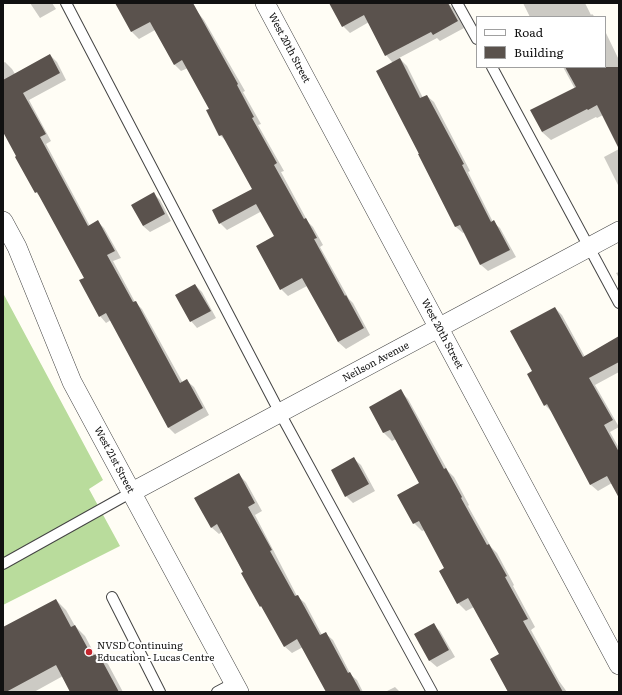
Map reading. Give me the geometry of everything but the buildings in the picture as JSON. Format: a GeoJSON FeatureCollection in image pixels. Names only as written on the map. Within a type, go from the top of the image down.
{"type":"FeatureCollection","features":[{"type":"Feature","properties":{"kind":"street","name":"West 20th Street"},"geometry":{"type":"LineString","coordinates":[[265,3],[619,665]]}},
{"type":"Feature","properties":{"kind":"street","name":"West 21st Street"},"geometry":{"type":"LineString","coordinates":[[3,221],[16,247],[72,382],[237,687]]}},
{"type":"Feature","properties":{"kind":"street","name":"Neilson Avenue"},"geometry":{"type":"LineString","coordinates":[[132,492],[619,231]]}},
{"type":"Feature","properties":{"kind":"lane"},"geometry":{"type":"LineString","coordinates":[[66,3],[280,413],[432,692]]}},
{"type":"Feature","properties":{"kind":"lane"},"geometry":{"type":"LineString","coordinates":[[457,3],[476,37]]}},
{"type":"Feature","properties":{"kind":"lane"},"geometry":{"type":"LineString","coordinates":[[493,68],[619,303]]}},
{"type":"Feature","properties":{"kind":"lane"},"geometry":{"type":"LineString","coordinates":[[3,564],[132,492]]}},
{"type":"Feature","properties":{"kind":"lane"},"geometry":{"type":"LineString","coordinates":[[112,597],[160,692]]}},
{"type":"Feature","properties":{"kind":"lane"},"geometry":{"type":"LineString","coordinates":[[217,692],[237,687]]}},
{"type":"Feature","properties":{"kind":"green space"},"geometry":{"type":"Polygon","coordinates":[[[3,293],[103,480],[89,489],[120,546],[3,605],[3,293]]]}},
{"type":"Feature","properties":{"kind":"place","name":"NVSD Continuing Education - Lucas Centre"},"geometry":{"type":"Point","coordinates":[89,652]}}]}
